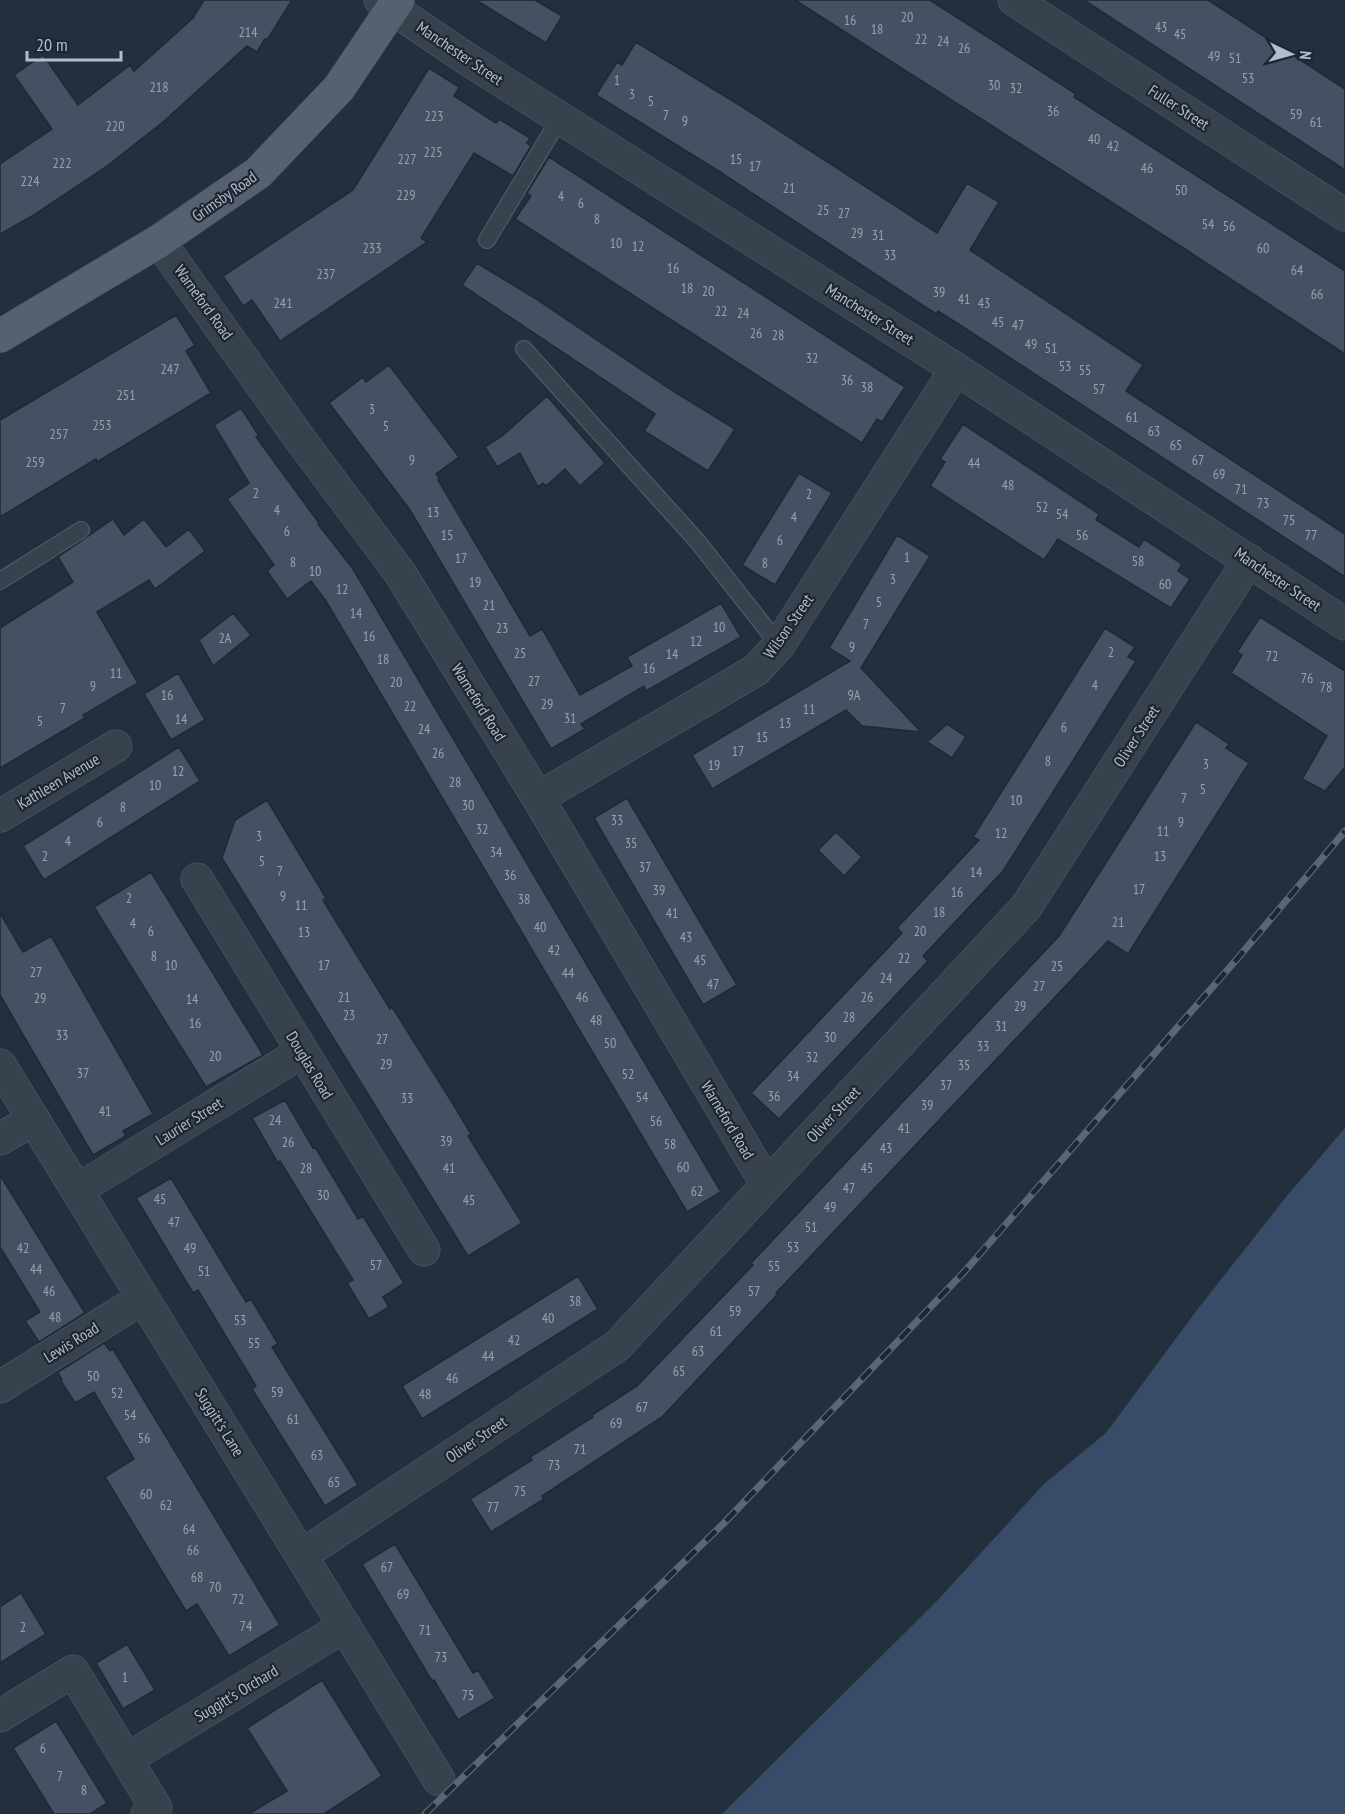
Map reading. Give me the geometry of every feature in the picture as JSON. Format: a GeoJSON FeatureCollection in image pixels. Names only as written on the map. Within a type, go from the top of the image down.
{"type":"FeatureCollection","features":[{"type":"Feature","properties":{"kind":"main road","name":"Grimsby Road"},"geometry":{"type":"LineString","coordinates":[[0,336],[159,241],[258,173],[339,88],[390,3]]}},
{"type":"Feature","properties":{"kind":"street","name":"Fuller Street"},"geometry":{"type":"LineString","coordinates":[[1014,0],[1345,214]]}},
{"type":"Feature","properties":{"kind":"street","name":"Manchester Street"},"geometry":{"type":"LineString","coordinates":[[390,3],[467,59],[956,369],[1345,624]]}},
{"type":"Feature","properties":{"kind":"street","name":"Warneford Road"},"geometry":{"type":"LineString","coordinates":[[159,241],[297,435],[400,573],[538,798],[767,1185]]}},
{"type":"Feature","properties":{"kind":"street","name":"Wilson Street"},"geometry":{"type":"LineString","coordinates":[[538,798],[756,670],[778,645],[956,369]]}},
{"type":"Feature","properties":{"kind":"street","name":"Oliver Street"},"geometry":{"type":"LineString","coordinates":[[302,1556],[617,1346],[1026,907],[1249,560]]}},
{"type":"Feature","properties":{"kind":"street","name":"Kathleen Avenue"},"geometry":{"type":"LineString","coordinates":[[0,816],[116,746]]}},
{"type":"Feature","properties":{"kind":"street","name":"Douglas Road"},"geometry":{"type":"LineString","coordinates":[[197,879],[424,1250]]}},
{"type":"Feature","properties":{"kind":"street","name":"Laurier Street"},"geometry":{"type":"LineString","coordinates":[[77,1190],[302,1052]]}},
{"type":"Feature","properties":{"kind":"street","name":"Suggitt's Lane"},"geometry":{"type":"LineString","coordinates":[[0,1065],[440,1780]]}},
{"type":"Feature","properties":{"kind":"street"},"geometry":{"type":"LineString","coordinates":[[0,1139],[34,1119]]}},
{"type":"Feature","properties":{"kind":"street","name":"Lewis Road"},"geometry":{"type":"LineString","coordinates":[[0,1387],[143,1298]]}},
{"type":"Feature","properties":{"kind":"street","name":"Suggitt's Orchard"},"geometry":{"type":"LineString","coordinates":[[127,1759],[345,1626]]}},
{"type":"Feature","properties":{"kind":"street"},"geometry":{"type":"LineString","coordinates":[[0,1716],[73,1671],[156,1808],[147,1814]]}},
{"type":"Feature","properties":{"kind":"lane"},"geometry":{"type":"LineString","coordinates":[[487,240],[560,118]]}},
{"type":"Feature","properties":{"kind":"lane"},"geometry":{"type":"LineString","coordinates":[[524,349],[699,542],[778,645]]}},
{"type":"Feature","properties":{"kind":"lane"},"geometry":{"type":"LineString","coordinates":[[0,580],[81,530]]}},
{"type":"Feature","properties":{"kind":"water"},"geometry":{"type":"Polygon","coordinates":[[[1345,1128],[1345,1814],[722,1814],[936,1602],[1044,1484],[1106,1433],[1197,1310],[1286,1197],[1345,1128]]]}},
{"type":"Feature","properties":{"kind":"building"},"geometry":{"type":"Polygon","coordinates":[[[204,0],[292,0],[257,52],[247,46],[163,122],[107,166],[32,216],[0,234],[0,164],[52,129],[14,75],[43,55],[78,105],[130,65],[134,71],[193,18],[204,0]]]}},
{"type":"Feature","properties":{"kind":"building"},"geometry":{"type":"Polygon","coordinates":[[[476,0],[535,0],[562,16],[546,43],[476,0]]]}},
{"type":"Feature","properties":{"kind":"building"},"geometry":{"type":"Polygon","coordinates":[[[795,0],[930,0],[1076,94],[1074,97],[1345,271],[1345,354],[1185,249],[795,0]]]}},
{"type":"Feature","properties":{"kind":"building"},"geometry":{"type":"Polygon","coordinates":[[[1084,0],[1208,0],[1345,89],[1345,170],[1084,0]]]}},
{"type":"Feature","properties":{"kind":"building"},"geometry":{"type":"Polygon","coordinates":[[[636,42],[741,106],[937,233],[967,183],[999,202],[970,250],[1143,365],[1126,391],[1345,534],[1345,577],[960,325],[938,311],[936,314],[717,170],[596,95],[617,62],[622,65],[636,42]]]}},
{"type":"Feature","properties":{"kind":"building"},"geometry":{"type":"Polygon","coordinates":[[[429,68],[459,87],[454,96],[496,123],[499,119],[530,138],[527,143],[531,146],[513,176],[474,153],[421,238],[427,242],[280,341],[252,300],[243,306],[223,276],[353,190],[429,68]]]}},
{"type":"Feature","properties":{"kind":"building"},"geometry":{"type":"Polygon","coordinates":[[[549,157],[905,387],[882,422],[877,419],[862,443],[515,219],[531,196],[527,193],[549,157]]]}},
{"type":"Feature","properties":{"kind":"building"},"geometry":{"type":"Polygon","coordinates":[[[477,263],[735,429],[708,471],[644,431],[655,414],[462,285],[477,263]]]}},
{"type":"Feature","properties":{"kind":"building"},"geometry":{"type":"Polygon","coordinates":[[[176,315],[195,345],[186,351],[211,393],[0,517],[0,420],[176,315]]]}},
{"type":"Feature","properties":{"kind":"building"},"geometry":{"type":"Polygon","coordinates":[[[389,365],[459,457],[436,474],[440,479],[438,480],[530,636],[542,629],[580,695],[632,666],[627,657],[721,603],[741,637],[646,691],[644,686],[581,724],[585,729],[551,749],[410,510],[329,403],[363,377],[366,382],[389,365]]]}},
{"type":"Feature","properties":{"kind":"building"},"geometry":{"type":"Polygon","coordinates":[[[547,396],[605,463],[580,486],[565,469],[546,486],[543,483],[538,487],[520,453],[497,467],[485,447],[502,436],[547,396]]]}},
{"type":"Feature","properties":{"kind":"building"},"geometry":{"type":"Polygon","coordinates":[[[241,408],[259,436],[256,437],[353,569],[721,1192],[687,1212],[326,601],[311,581],[287,599],[267,571],[274,565],[227,499],[249,483],[214,425],[241,408]]]}},
{"type":"Feature","properties":{"kind":"building"},"geometry":{"type":"Polygon","coordinates":[[[963,424],[1099,514],[1096,520],[1139,547],[1144,539],[1182,564],[1178,571],[1190,579],[1171,608],[1058,539],[1044,560],[930,486],[945,462],[940,459],[963,424]]]}},
{"type":"Feature","properties":{"kind":"building"},"geometry":{"type":"Polygon","coordinates":[[[799,473],[832,493],[775,585],[742,565],[799,473]]]}},
{"type":"Feature","properties":{"kind":"building"},"geometry":{"type":"Polygon","coordinates":[[[113,519],[124,535],[144,519],[166,547],[189,529],[205,551],[155,589],[149,580],[97,612],[138,683],[83,715],[85,718],[0,768],[0,628],[73,582],[58,557],[113,519]]]}},
{"type":"Feature","properties":{"kind":"building"},"geometry":{"type":"Polygon","coordinates":[[[897,535],[930,556],[861,668],[921,732],[862,726],[846,710],[712,789],[692,755],[850,661],[829,648],[897,535]]]}},
{"type":"Feature","properties":{"kind":"building"},"geometry":{"type":"Polygon","coordinates":[[[233,613],[251,635],[213,666],[199,640],[233,613]]]}},
{"type":"Feature","properties":{"kind":"building"},"geometry":{"type":"Polygon","coordinates":[[[1260,617],[1345,671],[1345,767],[1325,791],[1302,779],[1327,736],[1231,673],[1242,655],[1237,652],[1260,617]]]}},
{"type":"Feature","properties":{"kind":"building"},"geometry":{"type":"Polygon","coordinates":[[[1105,628],[1135,647],[1128,657],[1136,661],[1003,871],[923,956],[928,961],[779,1119],[751,1093],[902,933],[897,928],[979,840],[973,837],[1105,628]]]}},
{"type":"Feature","properties":{"kind":"building"},"geometry":{"type":"Polygon","coordinates":[[[178,673],[205,720],[171,740],[144,694],[178,673]]]}},
{"type":"Feature","properties":{"kind":"building"},"geometry":{"type":"Polygon","coordinates":[[[1196,722],[1229,744],[1226,748],[1249,763],[1128,954],[1108,941],[662,1417],[542,1496],[544,1499],[491,1532],[470,1499],[532,1460],[530,1457],[637,1386],[753,1265],[751,1263],[1059,936],[1196,722]]]}},
{"type":"Feature","properties":{"kind":"building"},"geometry":{"type":"Polygon","coordinates":[[[947,724],[966,737],[952,758],[927,742],[947,724]]]}},
{"type":"Feature","properties":{"kind":"building"},"geometry":{"type":"Polygon","coordinates":[[[179,747],[200,781],[44,880],[23,846],[179,747]]]}},
{"type":"Feature","properties":{"kind":"building"},"geometry":{"type":"Polygon","coordinates":[[[627,798],[737,985],[703,1005],[594,818],[627,798]]]}},
{"type":"Feature","properties":{"kind":"building"},"geometry":{"type":"Polygon","coordinates":[[[267,800],[326,898],[323,900],[390,1009],[392,1007],[453,1104],[471,1134],[468,1136],[522,1223],[468,1256],[222,858],[235,820],[267,800]]]}},
{"type":"Feature","properties":{"kind":"building"},"geometry":{"type":"Polygon","coordinates":[[[836,832],[862,857],[844,876],[818,850],[836,832]]]}},
{"type":"Feature","properties":{"kind":"building"},"geometry":{"type":"Polygon","coordinates":[[[151,872],[263,1055],[206,1087],[94,907],[151,872]]]}},
{"type":"Feature","properties":{"kind":"building"},"geometry":{"type":"Polygon","coordinates":[[[0,913],[23,952],[51,936],[153,1114],[123,1131],[126,1136],[93,1155],[0,995],[0,913]]]}},
{"type":"Feature","properties":{"kind":"building"},"geometry":{"type":"Polygon","coordinates":[[[285,1100],[358,1219],[363,1216],[404,1283],[383,1297],[389,1307],[369,1319],[347,1283],[353,1280],[252,1118],[285,1100]]]}},
{"type":"Feature","properties":{"kind":"building"},"geometry":{"type":"Polygon","coordinates":[[[0,1175],[85,1313],[39,1342],[25,1321],[40,1312],[0,1247],[0,1175]]]}},
{"type":"Feature","properties":{"kind":"building"},"geometry":{"type":"Polygon","coordinates":[[[171,1178],[246,1302],[251,1299],[278,1344],[272,1347],[358,1485],[325,1506],[252,1389],[256,1386],[198,1290],[193,1293],[136,1198],[171,1178]]]}},
{"type":"Feature","properties":{"kind":"building"},"geometry":{"type":"Polygon","coordinates":[[[578,1276],[598,1309],[422,1419],[402,1386],[578,1276]]]}},
{"type":"Feature","properties":{"kind":"building"},"geometry":{"type":"Polygon","coordinates":[[[104,1343],[110,1351],[113,1349],[280,1625],[229,1656],[197,1604],[186,1611],[105,1477],[134,1459],[94,1392],[75,1403],[61,1381],[58,1372],[104,1343]]]}},
{"type":"Feature","properties":{"kind":"building"},"geometry":{"type":"Polygon","coordinates":[[[395,1544],[473,1673],[478,1670],[495,1698],[458,1720],[362,1564],[395,1544]]]}},
{"type":"Feature","properties":{"kind":"building"},"geometry":{"type":"Polygon","coordinates":[[[21,1593],[46,1634],[0,1663],[0,1607],[21,1593]]]}},
{"type":"Feature","properties":{"kind":"building"},"geometry":{"type":"Polygon","coordinates":[[[127,1644],[155,1690],[123,1709],[96,1663],[127,1644]]]}},
{"type":"Feature","properties":{"kind":"building"},"geometry":{"type":"Polygon","coordinates":[[[322,1680],[382,1776],[324,1814],[249,1814],[287,1791],[247,1728],[322,1680]]]}},
{"type":"Feature","properties":{"kind":"building"},"geometry":{"type":"Polygon","coordinates":[[[56,1721],[107,1803],[90,1814],[54,1814],[13,1748],[56,1721]]]}},
{"type":"Feature","properties":{"kind":"railway"},"geometry":{"type":"LineString","coordinates":[[425,1814],[724,1523],[965,1271],[1237,959],[1345,831]]}}]}
